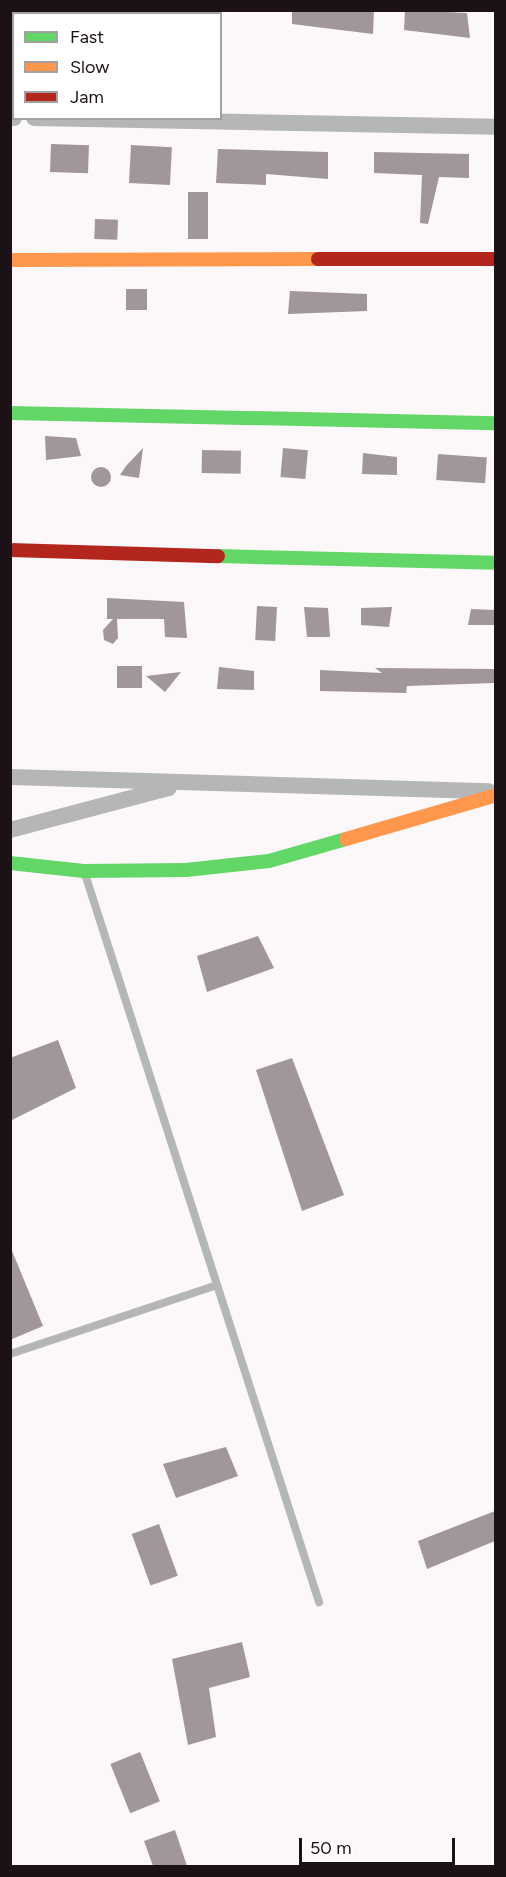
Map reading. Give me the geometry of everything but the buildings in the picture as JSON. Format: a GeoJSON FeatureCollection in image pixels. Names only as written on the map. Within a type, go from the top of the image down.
{"type":"FeatureCollection","features":[{"type":"Feature","properties":{"kind":"street"},"geometry":{"type":"LineString","coordinates":[[136,120],[495,127]]}},
{"type":"Feature","properties":{"kind":"street"},"geometry":{"type":"LineString","coordinates":[[10,260],[495,259]]}},
{"type":"Feature","properties":{"kind":"street"},"geometry":{"type":"LineString","coordinates":[[10,413],[495,423]]}},
{"type":"Feature","properties":{"kind":"street"},"geometry":{"type":"LineString","coordinates":[[10,550],[495,563]]}},
{"type":"Feature","properties":{"kind":"street"},"geometry":{"type":"LineString","coordinates":[[10,777],[495,793]]}},
{"type":"Feature","properties":{"kind":"street"},"geometry":{"type":"LineString","coordinates":[[10,830],[188,783]]}},
{"type":"Feature","properties":{"kind":"street"},"geometry":{"type":"LineString","coordinates":[[10,863],[84,871],[186,870],[269,861],[495,793]]}},
{"type":"Feature","properties":{"kind":"lane"},"geometry":{"type":"LineString","coordinates":[[84,871],[214,1286],[320,1602]]}},
{"type":"Feature","properties":{"kind":"lane"},"geometry":{"type":"LineString","coordinates":[[10,1354],[214,1286]]}},
{"type":"Feature","properties":{"kind":"traffic: fast"},"geometry":{"type":"LineString","coordinates":[[10,413],[496,423]]}},
{"type":"Feature","properties":{"kind":"traffic: fast"},"geometry":{"type":"LineString","coordinates":[[218,556],[496,563]]}},
{"type":"Feature","properties":{"kind":"traffic: fast"},"geometry":{"type":"LineString","coordinates":[[10,863],[84,871],[186,870],[269,861],[346,839]]}},
{"type":"Feature","properties":{"kind":"traffic: slow"},"geometry":{"type":"LineString","coordinates":[[10,260],[318,259]]}},
{"type":"Feature","properties":{"kind":"traffic: slow"},"geometry":{"type":"LineString","coordinates":[[346,839],[496,795]]}},
{"type":"Feature","properties":{"kind":"traffic: jam"},"geometry":{"type":"LineString","coordinates":[[318,259],[496,259]]}},
{"type":"Feature","properties":{"kind":"traffic: jam"},"geometry":{"type":"LineString","coordinates":[[10,550],[218,556]]}}]}
